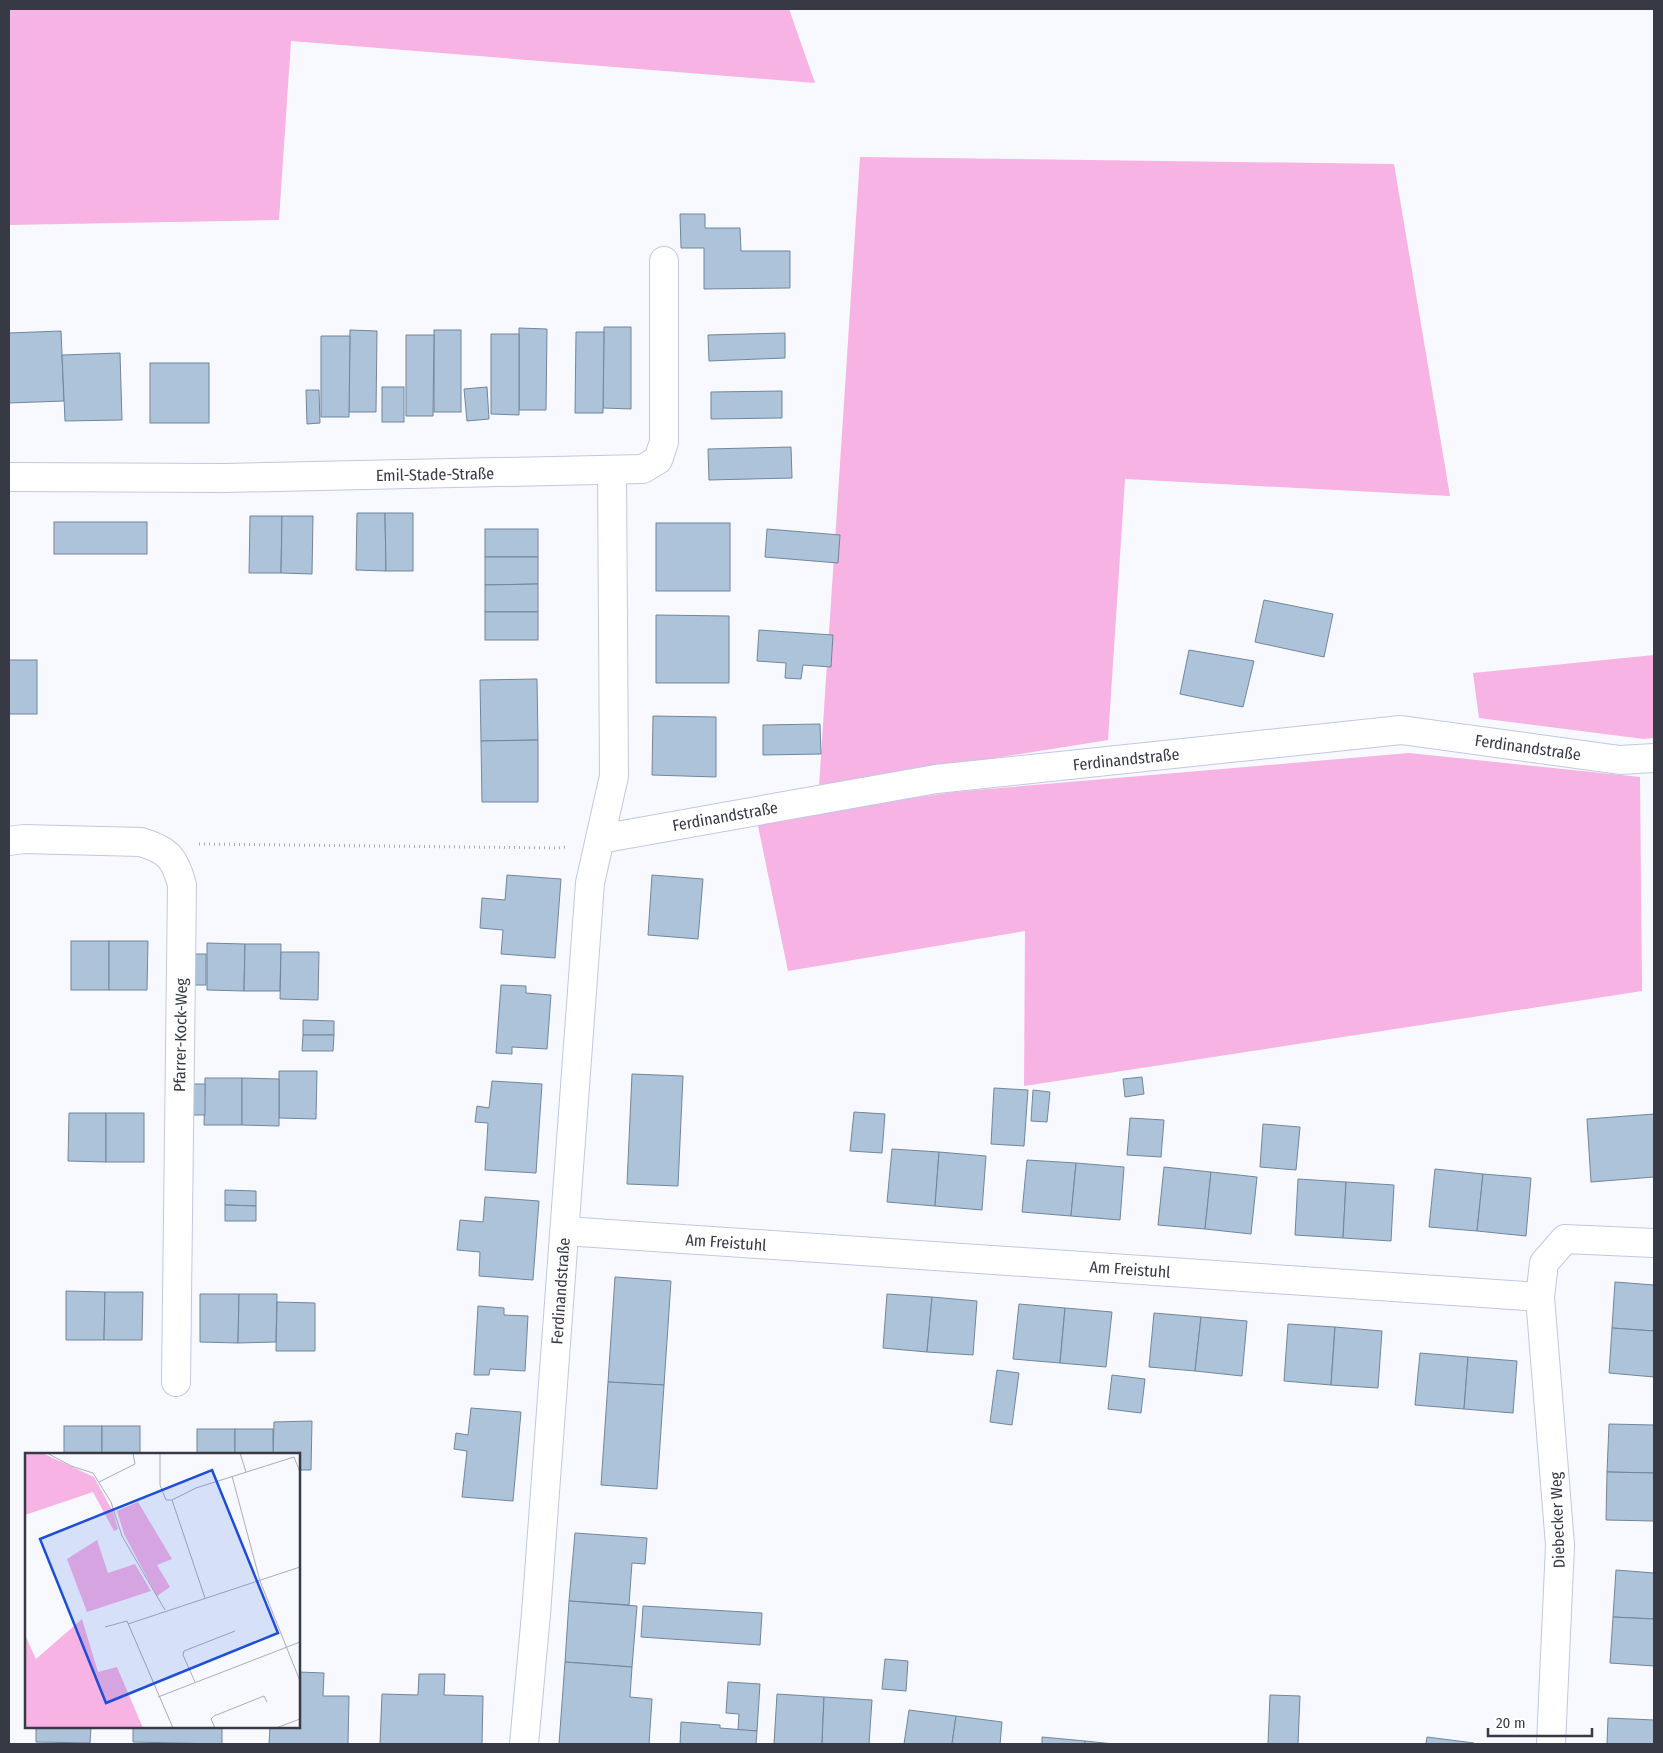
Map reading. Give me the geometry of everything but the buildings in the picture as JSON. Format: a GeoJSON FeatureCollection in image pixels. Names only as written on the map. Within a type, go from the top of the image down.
{"type":"FeatureCollection","features":[{"type":"Feature","properties":{"kind":"street","name":"Emil-Stade-Straße"},"geometry":{"type":"LineString","coordinates":[[9,477],[225,478],[643,469],[658,460],[664,442],[664,261]]}},
{"type":"Feature","properties":{"kind":"street","name":"Ferdinandstraße"},"geometry":{"type":"LineString","coordinates":[[524,1744],[536,1614],[590,883],[614,776],[612,471]]}},
{"type":"Feature","properties":{"kind":"street","name":"Ferdinandstraße"},"geometry":{"type":"LineString","coordinates":[[600,839],[936,779],[1401,730],[1620,760],[1654,758]]}},
{"type":"Feature","properties":{"kind":"street"},"geometry":{"type":"LineString","coordinates":[[9,841],[24,839],[141,842],[157,846],[169,855]]}},
{"type":"Feature","properties":{"kind":"street","name":"Pfarrer-Kock-Weg"},"geometry":{"type":"LineString","coordinates":[[169,855],[177,868],[182,885],[176,1382]]}},
{"type":"Feature","properties":{"kind":"street","name":"Am Freistuhl"},"geometry":{"type":"LineString","coordinates":[[565,1231],[1540,1296]]}},
{"type":"Feature","properties":{"kind":"street"},"geometry":{"type":"LineString","coordinates":[[1540,1296],[1544,1263],[1565,1239],[1654,1243]]}},
{"type":"Feature","properties":{"kind":"street","name":"Diebecker Weg"},"geometry":{"type":"LineString","coordinates":[[1540,1296],[1560,1545],[1551,1744]]}},
{"type":"Feature","properties":{"kind":"path"},"geometry":{"type":"LineString","coordinates":[[169,855],[194,844],[558,848],[600,839]]}},
{"type":"Feature","properties":{"kind":"shaded area"},"geometry":{"type":"Polygon","coordinates":[[[9,9],[789,9],[815,83],[291,41],[279,220],[9,225],[9,9]]]}},
{"type":"Feature","properties":{"kind":"shaded area"},"geometry":{"type":"Polygon","coordinates":[[[860,157],[1394,164],[1450,496],[1125,479],[1108,740],[819,786],[860,157]]]}},
{"type":"Feature","properties":{"kind":"shaded area"},"geometry":{"type":"Polygon","coordinates":[[[1654,655],[1654,738],[1644,739],[1479,718],[1473,673],[1654,655]]]}},
{"type":"Feature","properties":{"kind":"shaded area"},"geometry":{"type":"Polygon","coordinates":[[[1409,753],[1640,777],[1642,991],[1024,1086],[1025,931],[788,971],[757,821],[953,792],[1409,753]]]}}]}
